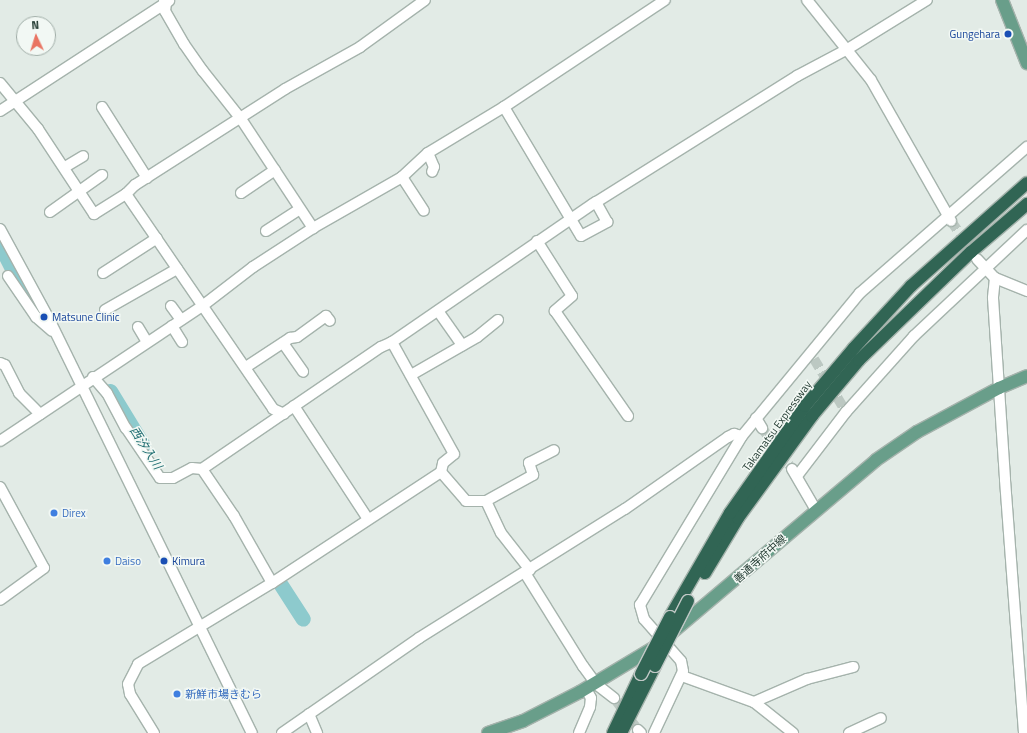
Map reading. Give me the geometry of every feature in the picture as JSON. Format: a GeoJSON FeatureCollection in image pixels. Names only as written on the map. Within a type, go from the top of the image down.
{"type":"FeatureCollection","features":[{"type":"Feature","properties":{"kind":"highway","name":"Takamatsu Expressway"},"geometry":{"type":"LineString","coordinates":[[612,733],[670,618],[730,513],[805,406],[854,348],[911,286],[1027,183]]}},
{"type":"Feature","properties":{"kind":"highway","name":"Takamatsu Expressway"},"geometry":{"type":"LineString","coordinates":[[621,733],[688,602],[738,518],[812,416],[859,360],[971,252],[1027,204]]}},
{"type":"Feature","properties":{"kind":"main road"},"geometry":{"type":"LineString","coordinates":[[1002,0],[1027,63]]}},
{"type":"Feature","properties":{"kind":"main road","name":"善通寺府中線"},"geometry":{"type":"LineString","coordinates":[[488,733],[523,721],[591,686],[664,641],[876,460],[917,432],[999,388],[1027,376]]}},
{"type":"Feature","properties":{"kind":"street"},"geometry":{"type":"LineString","coordinates":[[0,83],[17,101],[65,167],[94,214],[126,194],[135,185],[334,60],[360,47],[425,0]]}},
{"type":"Feature","properties":{"kind":"street"},"geometry":{"type":"LineString","coordinates":[[2,436],[40,414],[93,377],[202,307],[253,267],[313,228],[402,177],[428,153],[504,107],[665,0]]}},
{"type":"Feature","properties":{"kind":"street"},"geometry":{"type":"LineString","coordinates":[[807,0],[871,80],[949,218]]}},
{"type":"Feature","properties":{"kind":"street"},"geometry":{"type":"LineString","coordinates":[[93,377],[107,393],[130,434],[160,478],[173,478],[192,468],[202,469],[381,347],[392,342],[438,311],[537,240],[797,76],[846,50],[926,0]]}},
{"type":"Feature","properties":{"kind":"street"},"geometry":{"type":"LineString","coordinates":[[167,1],[165,11],[184,44],[203,71],[241,119],[313,228]]}},
{"type":"Feature","properties":{"kind":"street"},"geometry":{"type":"LineString","coordinates":[[0,111],[167,1]]}},
{"type":"Feature","properties":{"kind":"street"},"geometry":{"type":"LineString","coordinates":[[102,107],[113,134],[147,178]]}},
{"type":"Feature","properties":{"kind":"street"},"geometry":{"type":"LineString","coordinates":[[504,107],[581,236],[607,222],[596,202]]}},
{"type":"Feature","properties":{"kind":"street"},"geometry":{"type":"LineString","coordinates":[[654,733],[682,676],[681,661],[644,619],[640,605],[742,436],[756,418],[812,356],[860,293],[949,218],[1027,147]]}},
{"type":"Feature","properties":{"kind":"street"},"geometry":{"type":"LineString","coordinates":[[428,153],[434,167],[432,172]]}},
{"type":"Feature","properties":{"kind":"street"},"geometry":{"type":"LineString","coordinates":[[65,167],[83,156]]}},
{"type":"Feature","properties":{"kind":"street"},"geometry":{"type":"LineString","coordinates":[[241,193],[275,170]]}},
{"type":"Feature","properties":{"kind":"street"},"geometry":{"type":"LineString","coordinates":[[50,212],[74,197],[79,190],[102,175]]}},
{"type":"Feature","properties":{"kind":"street"},"geometry":{"type":"LineString","coordinates":[[402,177],[424,211]]}},
{"type":"Feature","properties":{"kind":"street"},"geometry":{"type":"LineString","coordinates":[[126,194],[202,307],[207,311],[246,367],[272,409],[284,414]]}},
{"type":"Feature","properties":{"kind":"street"},"geometry":{"type":"LineString","coordinates":[[266,231],[300,209]]}},
{"type":"Feature","properties":{"kind":"street"},"geometry":{"type":"LineString","coordinates":[[0,229],[11,273],[36,317],[57,335]]}},
{"type":"Feature","properties":{"kind":"street"},"geometry":{"type":"LineString","coordinates":[[816,510],[794,472],[845,409],[914,336],[984,267],[1027,230]]}},
{"type":"Feature","properties":{"kind":"street"},"geometry":{"type":"LineString","coordinates":[[103,273],[157,238]]}},
{"type":"Feature","properties":{"kind":"street"},"geometry":{"type":"LineString","coordinates":[[537,240],[572,296],[555,311],[628,416]]}},
{"type":"Feature","properties":{"kind":"street"},"geometry":{"type":"LineString","coordinates":[[977,259],[995,278],[1027,291]]}},
{"type":"Feature","properties":{"kind":"street"},"geometry":{"type":"LineString","coordinates":[[104,310],[177,269]]}},
{"type":"Feature","properties":{"kind":"street"},"geometry":{"type":"LineString","coordinates":[[11,273],[57,335],[252,733]]}},
{"type":"Feature","properties":{"kind":"street"},"geometry":{"type":"LineString","coordinates":[[995,278],[993,298],[999,388],[1025,726]]}},
{"type":"Feature","properties":{"kind":"street"},"geometry":{"type":"LineString","coordinates":[[171,306],[182,342]]}},
{"type":"Feature","properties":{"kind":"street"},"geometry":{"type":"LineString","coordinates":[[438,311],[462,345]]}},
{"type":"Feature","properties":{"kind":"street"},"geometry":{"type":"LineString","coordinates":[[246,367],[283,342],[297,337],[326,316],[330,321]]}},
{"type":"Feature","properties":{"kind":"street"},"geometry":{"type":"LineString","coordinates":[[411,375],[462,345],[498,320]]}},
{"type":"Feature","properties":{"kind":"street"},"geometry":{"type":"LineString","coordinates":[[138,327],[147,342]]}},
{"type":"Feature","properties":{"kind":"street"},"geometry":{"type":"LineString","coordinates":[[283,342],[303,372]]}},
{"type":"Feature","properties":{"kind":"street"},"geometry":{"type":"LineString","coordinates":[[154,733],[130,694],[128,684],[130,675],[147,656],[200,627],[272,583],[440,472],[443,463],[454,454],[392,342]]}},
{"type":"Feature","properties":{"kind":"street"},"geometry":{"type":"LineString","coordinates":[[0,363],[5,365],[19,394],[40,414]]}},
{"type":"Feature","properties":{"kind":"street"},"geometry":{"type":"LineString","coordinates":[[294,406],[338,469],[368,519]]}},
{"type":"Feature","properties":{"kind":"street"},"geometry":{"type":"LineString","coordinates":[[756,418],[762,428]]}},
{"type":"Feature","properties":{"kind":"street"},"geometry":{"type":"LineString","coordinates":[[282,733],[419,638],[527,572],[625,509],[728,437],[734,434],[742,436]]}},
{"type":"Feature","properties":{"kind":"street"},"geometry":{"type":"LineString","coordinates":[[440,472],[466,500],[486,501],[533,475],[529,463],[554,450]]}},
{"type":"Feature","properties":{"kind":"street"},"geometry":{"type":"LineString","coordinates":[[202,469],[234,516],[272,583]]}},
{"type":"Feature","properties":{"kind":"street"},"geometry":{"type":"LineString","coordinates":[[0,487],[44,568],[0,600]]}},
{"type":"Feature","properties":{"kind":"street"},"geometry":{"type":"LineString","coordinates":[[486,501],[501,533],[527,572],[591,686],[590,708],[579,733]]}},
{"type":"Feature","properties":{"kind":"street"},"geometry":{"type":"LineString","coordinates":[[754,702],[807,679],[853,667]]}},
{"type":"Feature","properties":{"kind":"street"},"geometry":{"type":"LineString","coordinates":[[682,676],[754,702],[793,733]]}},
{"type":"Feature","properties":{"kind":"street"},"geometry":{"type":"LineString","coordinates":[[591,686],[614,698]]}},
{"type":"Feature","properties":{"kind":"street"},"geometry":{"type":"LineString","coordinates":[[309,714],[318,733]]}},
{"type":"Feature","properties":{"kind":"street"},"geometry":{"type":"LineString","coordinates":[[849,733],[881,718]]}},
{"type":"Feature","properties":{"kind":"waterway","name":"西汐入川"},"geometry":{"type":"LineString","coordinates":[[0,245],[28,300]]}},
{"type":"Feature","properties":{"kind":"waterway","name":"西汐入川"},"geometry":{"type":"LineString","coordinates":[[110,391],[143,445]]}},
{"type":"Feature","properties":{"kind":"waterway","name":"西汐入川"},"geometry":{"type":"LineString","coordinates":[[281,585],[303,619]]}},
{"type":"Feature","properties":{"kind":"tunnel"},"geometry":{"type":"LineString","coordinates":[[951,221],[976,257]]}},
{"type":"Feature","properties":{"kind":"tunnel"},"geometry":{"type":"LineString","coordinates":[[814,359],[843,407]]}},
{"type":"Feature","properties":{"kind":"tunnel"},"geometry":{"type":"LineString","coordinates":[[762,428],[792,469]]}},
{"type":"Feature","properties":{"kind":"tunnel"},"geometry":{"type":"LineString","coordinates":[[614,698],[638,730]]}},
{"type":"Feature","properties":{"kind":"place","name":"Gungehara"},"geometry":{"type":"Point","coordinates":[1008,34]}},
{"type":"Feature","properties":{"kind":"place","name":"Matsune Clinic"},"geometry":{"type":"Point","coordinates":[44,317]}},
{"type":"Feature","properties":{"kind":"place","name":"Direx"},"geometry":{"type":"Point","coordinates":[54,513]}},
{"type":"Feature","properties":{"kind":"place","name":"Daiso"},"geometry":{"type":"Point","coordinates":[107,561]}},
{"type":"Feature","properties":{"kind":"place","name":"Kimura"},"geometry":{"type":"Point","coordinates":[164,561]}},
{"type":"Feature","properties":{"kind":"place","name":"新鮮市場きむら"},"geometry":{"type":"Point","coordinates":[177,694]}}]}
